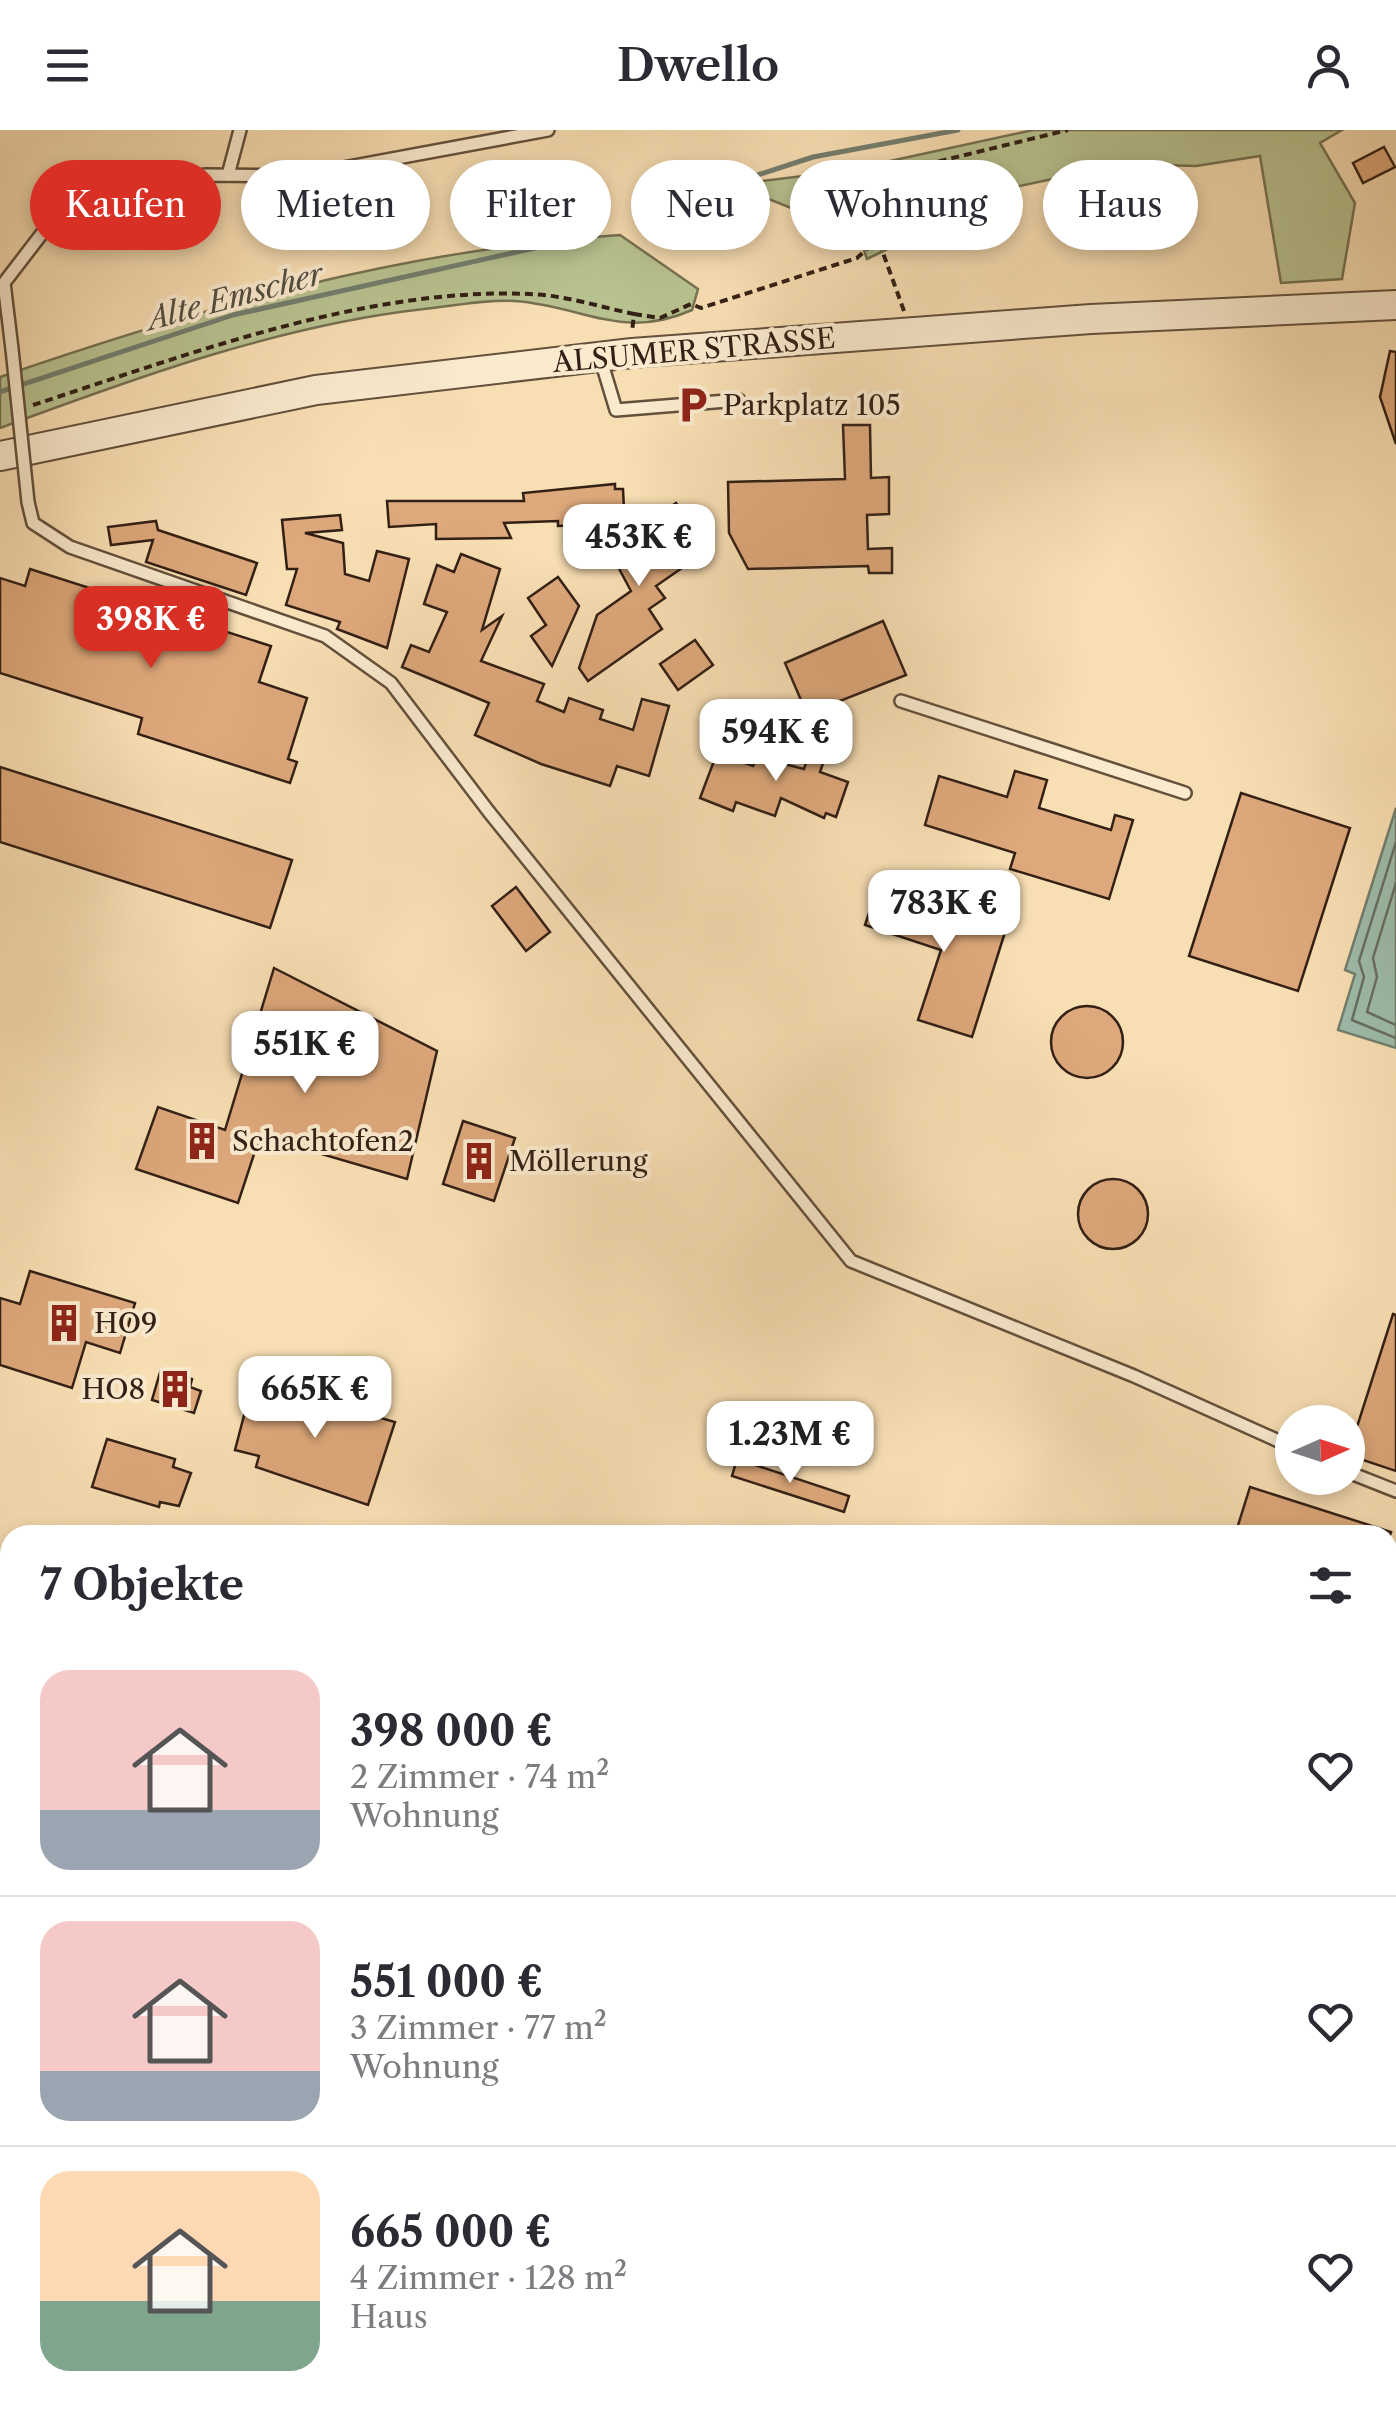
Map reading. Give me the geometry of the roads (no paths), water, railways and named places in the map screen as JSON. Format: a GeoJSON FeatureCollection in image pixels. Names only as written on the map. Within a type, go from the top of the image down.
{"type":"FeatureCollection","features":[{"type":"Feature","properties":{"kind":"street","name":"ALSUMER STRASSE"},"geometry":{"type":"LineString","coordinates":[[0,456],[316,390],[600,357],[1317,306],[1396,305]]}},
{"type":"Feature","properties":{"kind":"lane"},"geometry":{"type":"LineString","coordinates":[[228,175],[240,130]]}},
{"type":"Feature","properties":{"kind":"lane"},"geometry":{"type":"LineString","coordinates":[[548,130],[300,176],[228,175],[121,184],[86,176],[4,282],[33,523],[70,546],[325,636],[390,683],[851,1260],[1134,1376],[1275,1440]]}},
{"type":"Feature","properties":{"kind":"lane"},"geometry":{"type":"LineString","coordinates":[[600,357],[616,410],[739,400]]}},
{"type":"Feature","properties":{"kind":"lane"},"geometry":{"type":"LineString","coordinates":[[901,701],[1185,793]]}},
{"type":"Feature","properties":{"kind":"lane"},"geometry":{"type":"LineString","coordinates":[[1365,1479],[1396,1491]]}},
{"type":"Feature","properties":{"kind":"water"},"geometry":{"type":"Polygon","coordinates":[[[1396,808],[1396,1048],[1338,1030],[1355,974],[1345,970],[1396,808]]]}},
{"type":"Feature","properties":{"kind":"waterway","name":"Alte Emscher"},"geometry":{"type":"LineString","coordinates":[[770,171],[813,157],[958,130]]}},
{"type":"Feature","properties":{"kind":"waterway","name":"Alte Emscher"},"geometry":{"type":"LineString","coordinates":[[0,392],[233,315],[526,250]]}},
{"type":"Feature","properties":{"kind":"place","name":"Parkplatz 105"},"geometry":{"type":"Point","coordinates":[693,405]}},
{"type":"Feature","properties":{"kind":"place","name":"Schachtofen2"},"geometry":{"type":"Point","coordinates":[202,1141]}},
{"type":"Feature","properties":{"kind":"place","name":"Möllerung"},"geometry":{"type":"Point","coordinates":[479,1161]}},
{"type":"Feature","properties":{"kind":"place","name":"HO9"},"geometry":{"type":"Point","coordinates":[64,1323]}},
{"type":"Feature","properties":{"kind":"place","name":"HO8"},"geometry":{"type":"Point","coordinates":[175,1389]}}]}
